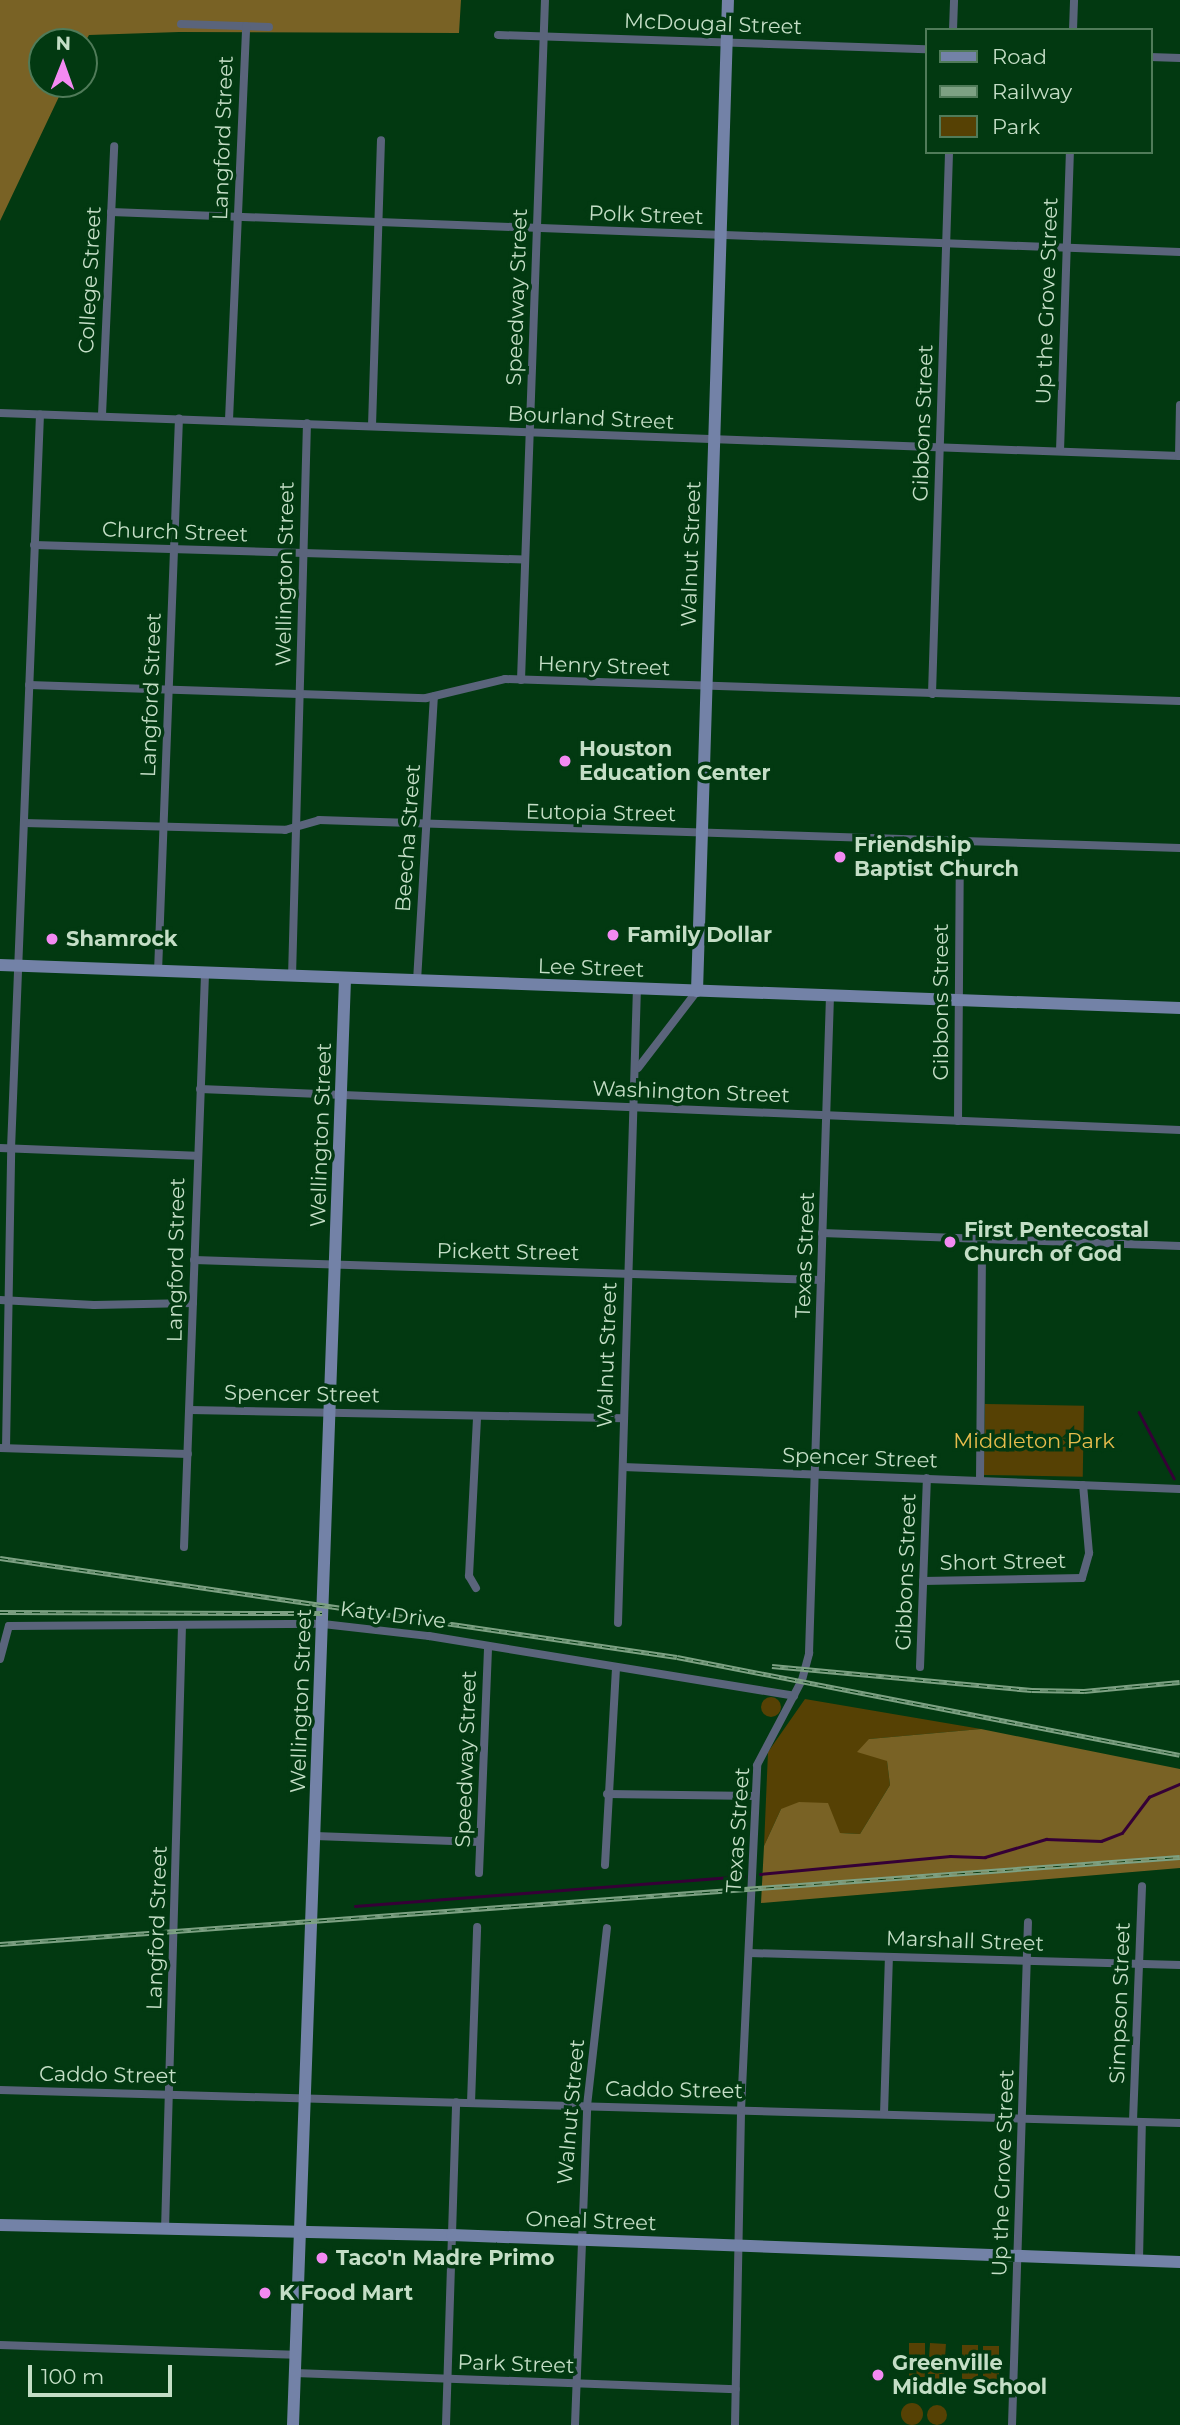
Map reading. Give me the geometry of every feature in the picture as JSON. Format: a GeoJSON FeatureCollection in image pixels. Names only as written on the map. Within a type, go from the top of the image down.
{"type":"FeatureCollection","features":[{"type":"Feature","properties":{"kind":"street","name":"Speedway Street"},"geometry":{"type":"LineString","coordinates":[[521,680],[545,0]]}},
{"type":"Feature","properties":{"kind":"street","name":"Walnut Street"},"geometry":{"type":"LineString","coordinates":[[635,1088],[638,1065],[697,991],[728,0]]}},
{"type":"Feature","properties":{"kind":"street"},"geometry":{"type":"LineString","coordinates":[[953,28],[954,0]]}},
{"type":"Feature","properties":{"kind":"street"},"geometry":{"type":"LineString","coordinates":[[1073,28],[1074,0]]}},
{"type":"Feature","properties":{"kind":"street"},"geometry":{"type":"LineString","coordinates":[[181,24],[269,27]]}},
{"type":"Feature","properties":{"kind":"street","name":"Langford Street"},"geometry":{"type":"LineString","coordinates":[[229,420],[246,26]]}},
{"type":"Feature","properties":{"kind":"street","name":"McDougal Street"},"geometry":{"type":"LineString","coordinates":[[498,34],[925,49]]}},
{"type":"Feature","properties":{"kind":"street"},"geometry":{"type":"LineString","coordinates":[[1152,57],[1180,58]]}},
{"type":"Feature","properties":{"kind":"street"},"geometry":{"type":"LineString","coordinates":[[372,426],[382,140]]}},
{"type":"Feature","properties":{"kind":"street","name":"College Street"},"geometry":{"type":"LineString","coordinates":[[102,415],[114,146]]}},
{"type":"Feature","properties":{"kind":"street","name":"Gibbons Street"},"geometry":{"type":"LineString","coordinates":[[932,694],[949,154]]}},
{"type":"Feature","properties":{"kind":"street","name":"Up the Grove Street"},"geometry":{"type":"LineString","coordinates":[[1060,451],[1070,154]]}},
{"type":"Feature","properties":{"kind":"street","name":"Polk Street"},"geometry":{"type":"LineString","coordinates":[[111,212],[1180,252]]}},
{"type":"Feature","properties":{"kind":"street"},"geometry":{"type":"LineString","coordinates":[[1179,456],[1180,405]]}},
{"type":"Feature","properties":{"kind":"street","name":"Bourland Street"},"geometry":{"type":"LineString","coordinates":[[0,413],[529,432],[713,442],[1179,456]]}},
{"type":"Feature","properties":{"kind":"street"},"geometry":{"type":"LineString","coordinates":[[40,415],[4,1300],[3,1448],[188,1454]]}},
{"type":"Feature","properties":{"kind":"street","name":"Langford Street"},"geometry":{"type":"LineString","coordinates":[[158,972],[179,418]]}},
{"type":"Feature","properties":{"kind":"street","name":"Wellington Street"},"geometry":{"type":"LineString","coordinates":[[292,977],[306,554],[307,424]]}},
{"type":"Feature","properties":{"kind":"street","name":"Church Street"},"geometry":{"type":"LineString","coordinates":[[34,545],[525,560]]}},
{"type":"Feature","properties":{"kind":"street","name":"Henry Street"},"geometry":{"type":"LineString","coordinates":[[29,685],[434,697],[494,681],[521,680],[1180,701]]}},
{"type":"Feature","properties":{"kind":"street","name":"Beecha Street"},"geometry":{"type":"LineString","coordinates":[[416,981],[434,697]]}},
{"type":"Feature","properties":{"kind":"street","name":"Eutopia Street"},"geometry":{"type":"LineString","coordinates":[[24,823],[285,830],[298,823],[428,823],[1180,848]]}},
{"type":"Feature","properties":{"kind":"street","name":"Gibbons Street"},"geometry":{"type":"LineString","coordinates":[[958,1121],[960,841]]}},
{"type":"Feature","properties":{"kind":"street","name":"Lee Street"},"geometry":{"type":"LineString","coordinates":[[0,965],[1180,1008]]}},
{"type":"Feature","properties":{"kind":"street","name":"Langford Street"},"geometry":{"type":"LineString","coordinates":[[184,1548],[196,1156],[205,974]]}},
{"type":"Feature","properties":{"kind":"street","name":"Wellington Street"},"geometry":{"type":"LineString","coordinates":[[293,2425],[333,1411],[345,979]]}},
{"type":"Feature","properties":{"kind":"street","name":"Walnut Street"},"geometry":{"type":"LineString","coordinates":[[618,1623],[638,988]]}},
{"type":"Feature","properties":{"kind":"street","name":"Texas Street"},"geometry":{"type":"LineString","coordinates":[[735,2425],[741,2110],[755,1796],[764,1747],[794,1696],[809,1653],[830,997]]}},
{"type":"Feature","properties":{"kind":"street","name":"Washington Street"},"geometry":{"type":"LineString","coordinates":[[200,1089],[1180,1130]]}},
{"type":"Feature","properties":{"kind":"street"},"geometry":{"type":"LineString","coordinates":[[0,1148],[196,1156]]}},
{"type":"Feature","properties":{"kind":"street"},"geometry":{"type":"LineString","coordinates":[[822,1233],[1180,1246]]}},
{"type":"Feature","properties":{"kind":"street"},"geometry":{"type":"LineString","coordinates":[[980,1480],[982,1239]]}},
{"type":"Feature","properties":{"kind":"street","name":"Pickett Street"},"geometry":{"type":"LineString","coordinates":[[194,1260],[821,1280]]}},
{"type":"Feature","properties":{"kind":"street"},"geometry":{"type":"LineString","coordinates":[[4,1300],[94,1305],[193,1303]]}},
{"type":"Feature","properties":{"kind":"street","name":"Spencer Street"},"geometry":{"type":"LineString","coordinates":[[190,1410],[623,1418]]}},
{"type":"Feature","properties":{"kind":"street"},"geometry":{"type":"LineString","coordinates":[[476,1588],[469,1576],[477,1416]]}},
{"type":"Feature","properties":{"kind":"street","name":"Spencer Street"},"geometry":{"type":"LineString","coordinates":[[623,1467],[1180,1489]]}},
{"type":"Feature","properties":{"kind":"street","name":"Gibbons Street"},"geometry":{"type":"LineString","coordinates":[[920,1667],[927,1478]]}},
{"type":"Feature","properties":{"kind":"street","name":"Short Street"},"geometry":{"type":"LineString","coordinates":[[923,1581],[1082,1578],[1089,1553],[1083,1485]]}},
{"type":"Feature","properties":{"kind":"street","name":"Katy Drive"},"geometry":{"type":"LineString","coordinates":[[1,1655],[9,1626],[182,1627],[323,1624],[488,1646],[794,1696]]}},
{"type":"Feature","properties":{"kind":"street","name":"Langford Street"},"geometry":{"type":"LineString","coordinates":[[165,2230],[182,1627]]}},
{"type":"Feature","properties":{"kind":"street","name":"Speedway Street"},"geometry":{"type":"LineString","coordinates":[[479,1873],[488,1646]]}},
{"type":"Feature","properties":{"kind":"street"},"geometry":{"type":"LineString","coordinates":[[605,1865],[616,1668]]}},
{"type":"Feature","properties":{"kind":"street"},"geometry":{"type":"LineString","coordinates":[[607,1794],[755,1796]]}},
{"type":"Feature","properties":{"kind":"street"},"geometry":{"type":"LineString","coordinates":[[315,1836],[480,1842]]}},
{"type":"Feature","properties":{"kind":"street","name":"Simpson Street"},"geometry":{"type":"LineString","coordinates":[[1139,2260],[1138,1964],[1142,1886]]}},
{"type":"Feature","properties":{"kind":"street","name":"Up the Grove Street"},"geometry":{"type":"LineString","coordinates":[[1012,2425],[1028,1922]]}},
{"type":"Feature","properties":{"kind":"street"},"geometry":{"type":"LineString","coordinates":[[471,2103],[477,1927]]}},
{"type":"Feature","properties":{"kind":"street","name":"Walnut Street"},"geometry":{"type":"LineString","coordinates":[[575,2425],[587,2106],[607,1928]]}},
{"type":"Feature","properties":{"kind":"street","name":"Marshall Street"},"geometry":{"type":"LineString","coordinates":[[749,1953],[1180,1965]]}},
{"type":"Feature","properties":{"kind":"street"},"geometry":{"type":"LineString","coordinates":[[884,2114],[889,1956]]}},
{"type":"Feature","properties":{"kind":"street","name":"Caddo Street"},"geometry":{"type":"LineString","coordinates":[[0,2090],[1180,2123]]}},
{"type":"Feature","properties":{"kind":"street"},"geometry":{"type":"LineString","coordinates":[[446,2425],[456,2102]]}},
{"type":"Feature","properties":{"kind":"street","name":"Oneal Street"},"geometry":{"type":"LineString","coordinates":[[0,2225],[452,2235],[1180,2262]]}},
{"type":"Feature","properties":{"kind":"street"},"geometry":{"type":"LineString","coordinates":[[0,2345],[295,2355]]}},
{"type":"Feature","properties":{"kind":"street","name":"Park Street"},"geometry":{"type":"LineString","coordinates":[[295,2373],[736,2389]]}},
{"type":"Feature","properties":{"kind":"green space","name":"Middleton Park"},"geometry":{"type":"Polygon","coordinates":[[[985,1404],[1084,1406],[1083,1477],[984,1475],[985,1404]]]}},
{"type":"Feature","properties":{"kind":"green space"},"geometry":{"type":"Polygon","coordinates":[[[771,1697],[778,1700],[781,1707],[778,1714],[771,1717],[764,1714],[761,1707],[764,1700],[771,1697]]]}},
{"type":"Feature","properties":{"kind":"green space"},"geometry":{"type":"Polygon","coordinates":[[[805,1699],[981,1729],[869,1739],[887,1761],[890,1785],[860,1834],[840,1833],[781,1809],[764,1846],[768,1752],[805,1699]]]}},
{"type":"Feature","properties":{"kind":"green space"},"geometry":{"type":"Polygon","coordinates":[[[909,2343],[925,2343],[925,2377],[909,2377],[909,2343]]]}},
{"type":"Feature","properties":{"kind":"green space"},"geometry":{"type":"Polygon","coordinates":[[[930,2343],[946,2344],[944,2379],[928,2378],[930,2343]]]}},
{"type":"Feature","properties":{"kind":"green space"},"geometry":{"type":"Polygon","coordinates":[[[962,2345],[978,2345],[978,2379],[962,2379],[962,2345]]]}},
{"type":"Feature","properties":{"kind":"green space"},"geometry":{"type":"Polygon","coordinates":[[[983,2346],[999,2346],[999,2380],[983,2380],[983,2346]]]}},
{"type":"Feature","properties":{"kind":"green space"},"geometry":{"type":"Polygon","coordinates":[[[912,2403],[922,2410],[923,2414],[916,2424],[912,2425],[902,2418],[901,2414],[908,2404],[912,2403]]]}},
{"type":"Feature","properties":{"kind":"green space"},"geometry":{"type":"Polygon","coordinates":[[[937,2405],[944,2408],[947,2415],[944,2422],[937,2425],[930,2422],[927,2415],[930,2408],[937,2405]]]}},
{"type":"Feature","properties":{"kind":"shaded area"},"geometry":{"type":"Polygon","coordinates":[[[0,0],[461,0],[459,33],[179,32],[98,35],[98,28],[28,28],[28,98],[58,98],[0,221],[0,0]]]}},
{"type":"Feature","properties":{"kind":"shaded area"},"geometry":{"type":"Polygon","coordinates":[[[981,1729],[1180,1769],[1180,1868],[761,1903],[764,1846],[781,1809],[799,1802],[828,1803],[840,1833],[860,1834],[890,1785],[887,1761],[857,1752],[869,1739],[981,1729]]]}},
{"type":"Feature","properties":{"kind":"waterway"},"geometry":{"type":"LineString","coordinates":[[1139,1412],[1174,1478]]}},
{"type":"Feature","properties":{"kind":"waterway"},"geometry":{"type":"LineString","coordinates":[[760,1874],[950,1856],[985,1857],[1046,1839],[1101,1841],[1122,1833],[1149,1797],[1180,1784]]}},
{"type":"Feature","properties":{"kind":"waterway"},"geometry":{"type":"LineString","coordinates":[[355,1906],[744,1876]]}},
{"type":"Feature","properties":{"kind":"railway"},"geometry":{"type":"LineString","coordinates":[[0,1558],[677,1657],[1180,1755]]}},
{"type":"Feature","properties":{"kind":"railway"},"geometry":{"type":"LineString","coordinates":[[0,1612],[322,1613]]}},
{"type":"Feature","properties":{"kind":"railway"},"geometry":{"type":"LineString","coordinates":[[772,1666],[1032,1690],[1084,1691],[1180,1682]]}},
{"type":"Feature","properties":{"kind":"railway"},"geometry":{"type":"LineString","coordinates":[[0,1944],[1180,1857]]}},
{"type":"Feature","properties":{"kind":"place","name":"Houston Education Center"},"geometry":{"type":"Point","coordinates":[565,761]}},
{"type":"Feature","properties":{"kind":"place","name":"Friendship Baptist Church"},"geometry":{"type":"Point","coordinates":[840,857]}},
{"type":"Feature","properties":{"kind":"place","name":"Family Dollar"},"geometry":{"type":"Point","coordinates":[613,935]}},
{"type":"Feature","properties":{"kind":"place","name":"Shamrock"},"geometry":{"type":"Point","coordinates":[52,939]}},
{"type":"Feature","properties":{"kind":"place","name":"First Pentecostal Church of God"},"geometry":{"type":"Point","coordinates":[950,1242]}},
{"type":"Feature","properties":{"kind":"place","name":"Taco'n Madre Primo"},"geometry":{"type":"Point","coordinates":[322,2258]}},
{"type":"Feature","properties":{"kind":"place","name":"K Food Mart"},"geometry":{"type":"Point","coordinates":[265,2293]}},
{"type":"Feature","properties":{"kind":"place","name":"Greenville Middle School"},"geometry":{"type":"Point","coordinates":[878,2375]}}]}
